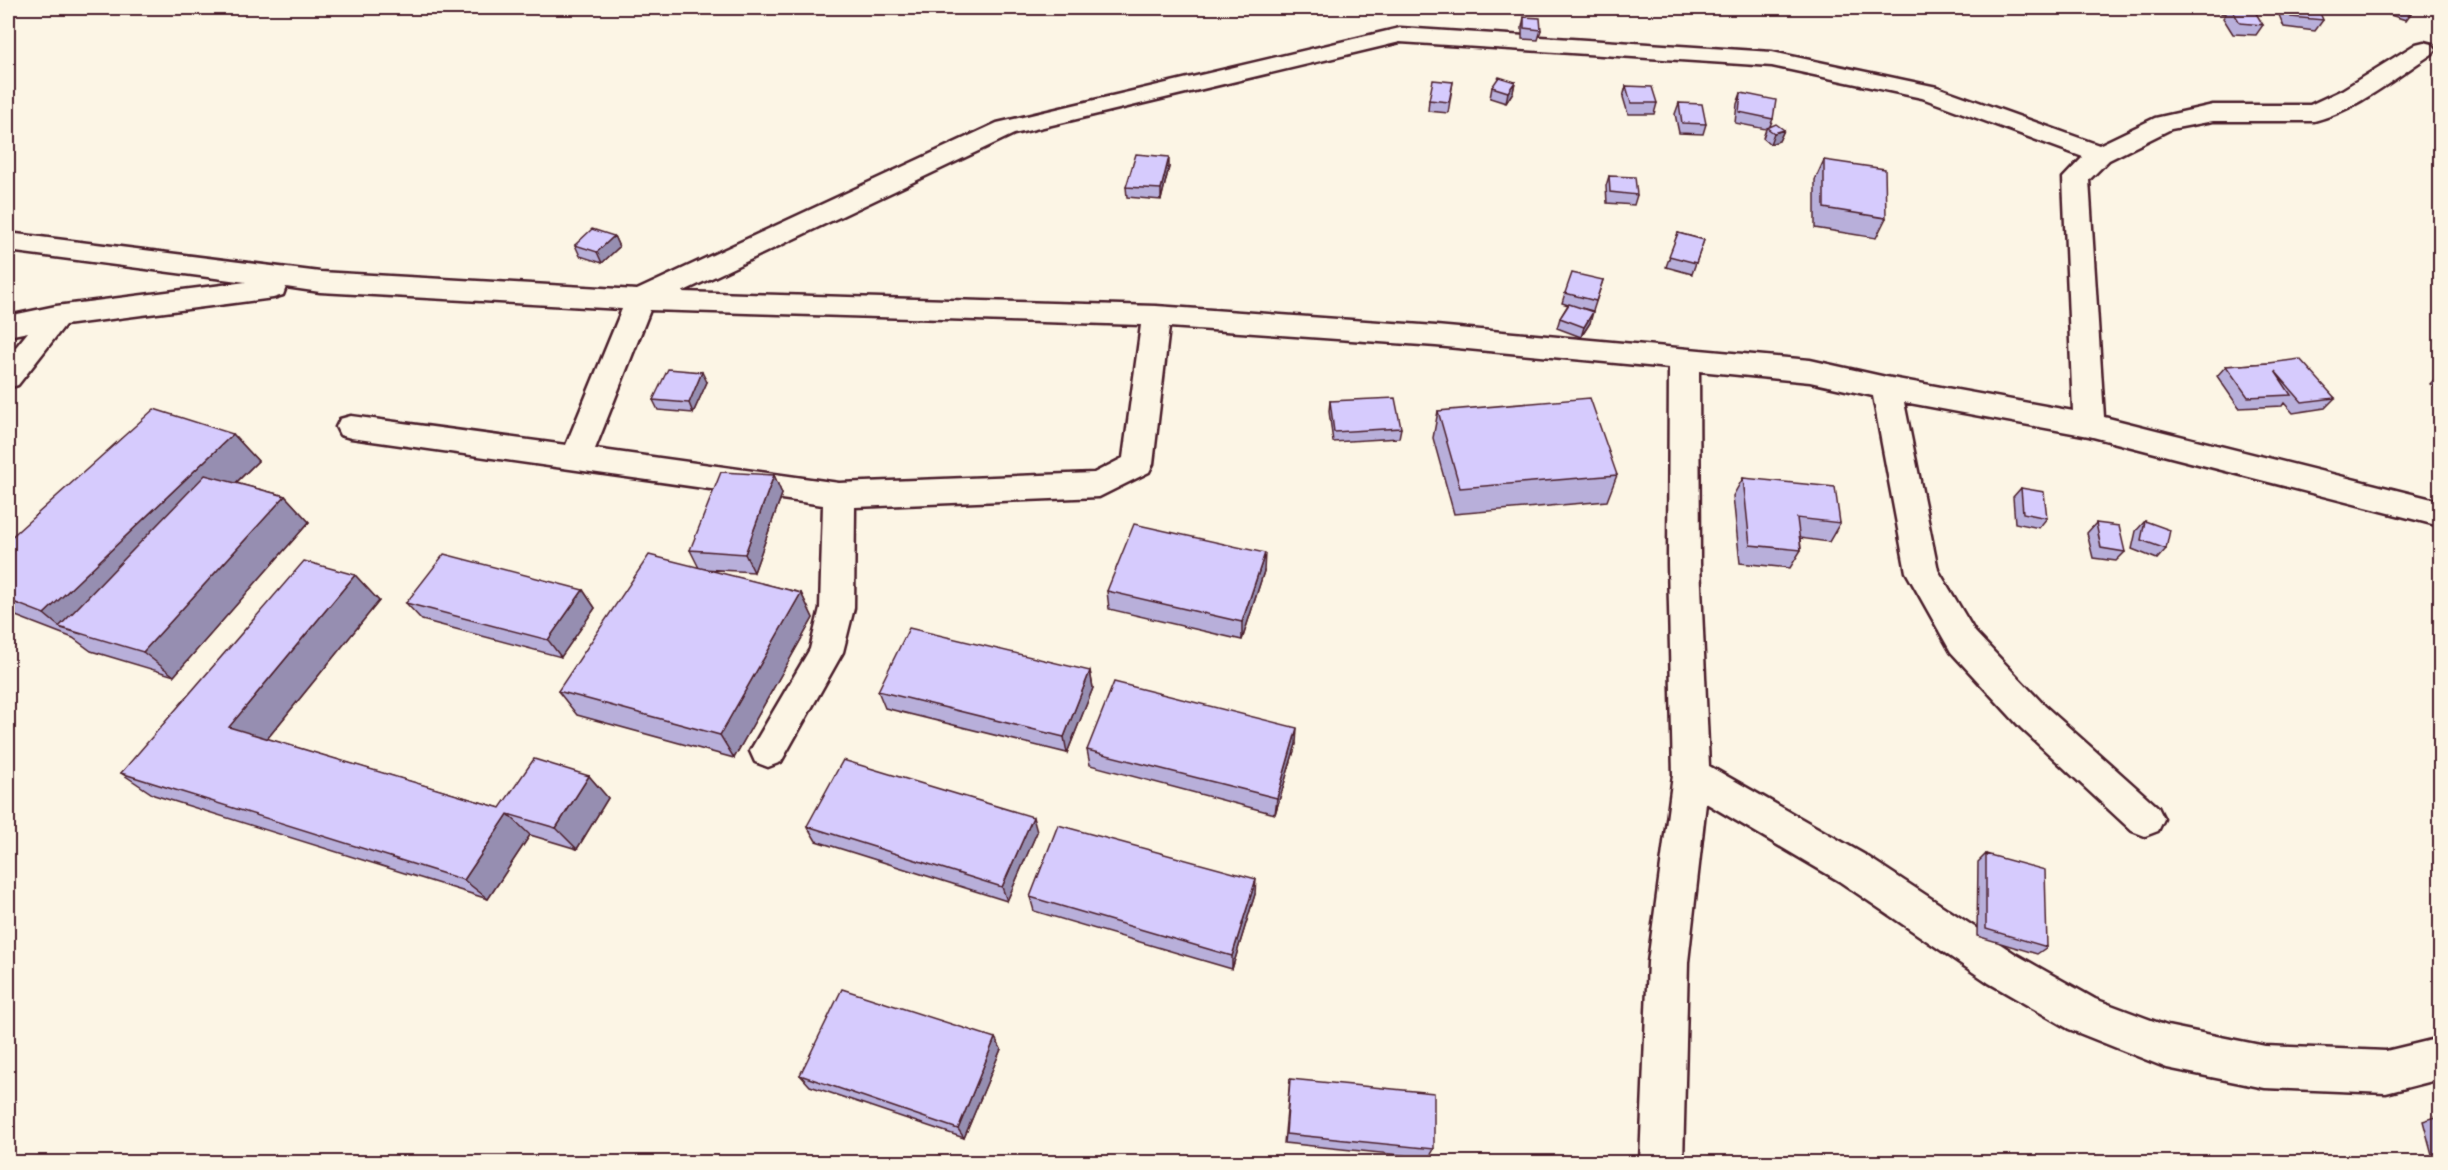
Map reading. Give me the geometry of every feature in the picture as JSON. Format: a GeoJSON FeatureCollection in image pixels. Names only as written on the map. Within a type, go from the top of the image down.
{"type":"FeatureCollection","features":[{"type":"Feature","properties":{"kind":"street"},"geometry":{"type":"LineString","coordinates":[[576,458],[640,300],[1006,128],[1400,36],[1772,59],[1928,92],[2100,154]]}},
{"type":"Feature","properties":{"kind":"street"},"geometry":{"type":"LineString","coordinates":[[2089,424],[2076,178],[2100,154],[2164,123],[2213,113],[2314,113],[2351,95],[2424,49]]}},
{"type":"Feature","properties":{"kind":"street"},"geometry":{"type":"LineString","coordinates":[[8,242],[320,282],[640,300],[1156,316],[1436,336],[1810,371],[1886,388],[2089,424],[2440,514]]}},
{"type":"Feature","properties":{"kind":"street"},"geometry":{"type":"LineString","coordinates":[[8,326],[56,316],[320,282]]}},
{"type":"Feature","properties":{"kind":"street"},"geometry":{"type":"LineString","coordinates":[[8,377],[56,316]]}},
{"type":"Feature","properties":{"kind":"street"},"geometry":{"type":"LineString","coordinates":[[351,426],[839,495],[1099,485],[1138,464],[1156,316]]}},
{"type":"Feature","properties":{"kind":"street"},"geometry":{"type":"LineString","coordinates":[[1661,1162],[1668,962],[1692,776],[1684,564],[1684,359]]}},
{"type":"Feature","properties":{"kind":"street"},"geometry":{"type":"LineString","coordinates":[[1886,388],[1922,572],[1963,642],[2033,717],[2145,819]]}},
{"type":"Feature","properties":{"kind":"street"},"geometry":{"type":"LineString","coordinates":[[768,751],[826,651],[837,608],[839,495]]}},
{"type":"Feature","properties":{"kind":"street"},"geometry":{"type":"LineString","coordinates":[[1692,776],[1852,868],[2003,969],[2084,1015],[2167,1047],[2265,1067],[2385,1072],[2440,1059]]}},
{"type":"Feature","properties":{"kind":"building"},"geometry":{"type":"Polygon","coordinates":[[[2231,8],[2253,8],[2263,25],[2240,23],[2231,8]]]}},
{"type":"Feature","properties":{"kind":"building"},"geometry":{"type":"Polygon","coordinates":[[[2288,8],[2318,8],[2323,20],[2291,17],[2288,8]]]}},
{"type":"Feature","properties":{"kind":"building"},"geometry":{"type":"Polygon","coordinates":[[[1524,17],[1540,18],[1541,30],[1524,28],[1524,17]]]}},
{"type":"Feature","properties":{"kind":"building"},"geometry":{"type":"Polygon","coordinates":[[[1499,77],[1515,82],[1508,92],[1492,87],[1499,77]]]}},
{"type":"Feature","properties":{"kind":"building"},"geometry":{"type":"Polygon","coordinates":[[[1433,80],[1453,82],[1449,102],[1429,100],[1433,80]]]}},
{"type":"Feature","properties":{"kind":"building"},"geometry":{"type":"Polygon","coordinates":[[[1626,86],[1652,87],[1657,103],[1631,103],[1626,86]]]}},
{"type":"Feature","properties":{"kind":"building"},"geometry":{"type":"Polygon","coordinates":[[[1741,93],[1776,100],[1773,119],[1739,112],[1741,93]]]}},
{"type":"Feature","properties":{"kind":"building"},"geometry":{"type":"Polygon","coordinates":[[[1679,103],[1702,104],[1706,124],[1682,123],[1679,103]]]}},
{"type":"Feature","properties":{"kind":"building"},"geometry":{"type":"Polygon","coordinates":[[[1776,124],[1784,130],[1774,133],[1767,128],[1776,124]]]}},
{"type":"Feature","properties":{"kind":"building"},"geometry":{"type":"Polygon","coordinates":[[[1136,154],[1169,157],[1161,189],[1126,187],[1136,154]]]}},
{"type":"Feature","properties":{"kind":"building"},"geometry":{"type":"Polygon","coordinates":[[[1824,160],[1885,169],[1886,218],[1824,208],[1824,160]]]}},
{"type":"Feature","properties":{"kind":"building"},"geometry":{"type":"Polygon","coordinates":[[[1609,176],[1635,177],[1637,195],[1610,192],[1609,176]]]}},
{"type":"Feature","properties":{"kind":"building"},"geometry":{"type":"Polygon","coordinates":[[[592,229],[614,236],[597,252],[575,245],[592,229]]]}},
{"type":"Feature","properties":{"kind":"building"},"geometry":{"type":"Polygon","coordinates":[[[1678,233],[1704,240],[1696,263],[1669,256],[1678,233]]]}},
{"type":"Feature","properties":{"kind":"building"},"geometry":{"type":"Polygon","coordinates":[[[1572,273],[1603,280],[1596,301],[1565,293],[1572,273]]]}},
{"type":"Feature","properties":{"kind":"building"},"geometry":{"type":"Polygon","coordinates":[[[1569,304],[1593,312],[1584,327],[1560,318],[1569,304]]]}},
{"type":"Feature","properties":{"kind":"building"},"geometry":{"type":"Polygon","coordinates":[[[2300,359],[2335,398],[2302,402],[2275,371],[2291,395],[2248,397],[2226,366],[2269,363],[2300,359]]]}},
{"type":"Feature","properties":{"kind":"building"},"geometry":{"type":"Polygon","coordinates":[[[668,369],[702,372],[689,403],[653,400],[668,369]]]}},
{"type":"Feature","properties":{"kind":"building"},"geometry":{"type":"Polygon","coordinates":[[[1395,398],[1401,428],[1334,432],[1330,401],[1395,398]]]}},
{"type":"Feature","properties":{"kind":"building"},"geometry":{"type":"Polygon","coordinates":[[[1590,398],[1617,475],[1460,488],[1438,411],[1590,398]]]}},
{"type":"Feature","properties":{"kind":"building"},"geometry":{"type":"Polygon","coordinates":[[[154,409],[233,434],[44,614],[8,600],[8,540],[154,409]]]}},
{"type":"Feature","properties":{"kind":"building"},"geometry":{"type":"Polygon","coordinates":[[[721,472],[774,475],[745,554],[690,550],[721,472]]]}},
{"type":"Feature","properties":{"kind":"building"},"geometry":{"type":"Polygon","coordinates":[[[205,475],[285,496],[143,652],[59,627],[205,475]]]}},
{"type":"Feature","properties":{"kind":"building"},"geometry":{"type":"Polygon","coordinates":[[[1743,478],[1835,487],[1840,523],[1797,518],[1801,550],[1750,545],[1743,478]]]}},
{"type":"Feature","properties":{"kind":"building"},"geometry":{"type":"Polygon","coordinates":[[[2021,488],[2044,492],[2047,518],[2023,513],[2021,488]]]}},
{"type":"Feature","properties":{"kind":"building"},"geometry":{"type":"Polygon","coordinates":[[[2145,521],[2170,530],[2166,549],[2141,540],[2145,521]]]}},
{"type":"Feature","properties":{"kind":"building"},"geometry":{"type":"Polygon","coordinates":[[[2096,523],[2119,526],[2125,552],[2101,548],[2096,523]]]}},
{"type":"Feature","properties":{"kind":"building"},"geometry":{"type":"Polygon","coordinates":[[[1134,524],[1265,553],[1242,622],[1107,591],[1134,524]]]}},
{"type":"Feature","properties":{"kind":"building"},"geometry":{"type":"Polygon","coordinates":[[[444,554],[583,590],[548,640],[406,603],[444,554]]]}},
{"type":"Feature","properties":{"kind":"building"},"geometry":{"type":"Polygon","coordinates":[[[649,555],[801,593],[720,735],[558,691],[649,555]]]}},
{"type":"Feature","properties":{"kind":"building"},"geometry":{"type":"Polygon","coordinates":[[[304,561],[355,575],[229,727],[500,808],[534,759],[589,776],[556,828],[508,814],[464,880],[121,773],[304,561]]]}},
{"type":"Feature","properties":{"kind":"building"},"geometry":{"type":"Polygon","coordinates":[[[909,628],[1090,671],[1064,737],[878,691],[909,628]]]}},
{"type":"Feature","properties":{"kind":"building"},"geometry":{"type":"Polygon","coordinates":[[[1114,682],[1297,728],[1277,798],[1087,750],[1114,682]]]}},
{"type":"Feature","properties":{"kind":"building"},"geometry":{"type":"Polygon","coordinates":[[[843,760],[1033,817],[1002,887],[807,826],[843,760]]]}},
{"type":"Feature","properties":{"kind":"building"},"geometry":{"type":"Polygon","coordinates":[[[1058,825],[1256,879],[1232,956],[1030,897],[1058,825]]]}},
{"type":"Feature","properties":{"kind":"building"},"geometry":{"type":"Polygon","coordinates":[[[1986,854],[2045,870],[2047,947],[1986,929],[1986,854]]]}},
{"type":"Feature","properties":{"kind":"building"},"geometry":{"type":"Polygon","coordinates":[[[842,989],[995,1038],[958,1129],[800,1075],[842,989]]]}},
{"type":"Feature","properties":{"kind":"building"},"geometry":{"type":"Polygon","coordinates":[[[1290,1079],[1434,1093],[1434,1149],[1286,1134],[1290,1079]]]}},
{"type":"Feature","properties":{"kind":"building"},"geometry":{"type":"Polygon","coordinates":[[[275,1157],[367,1162],[273,1162],[275,1157]]]}}]}
